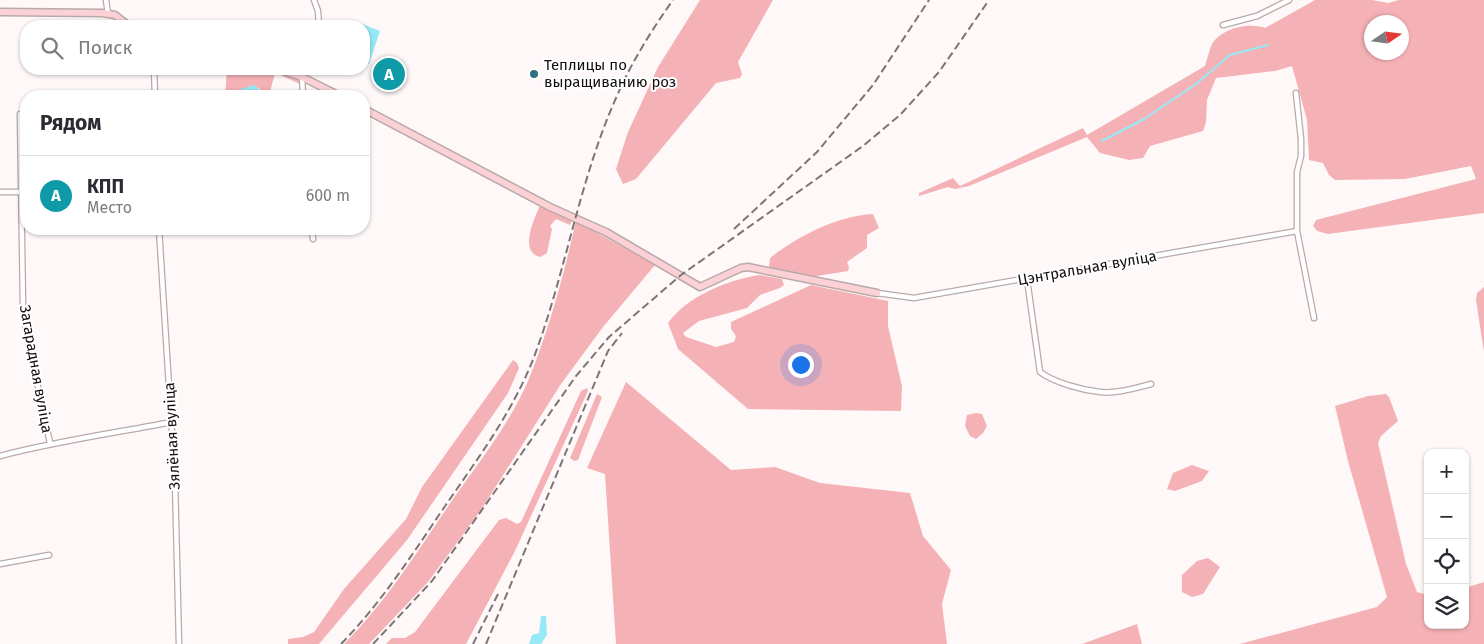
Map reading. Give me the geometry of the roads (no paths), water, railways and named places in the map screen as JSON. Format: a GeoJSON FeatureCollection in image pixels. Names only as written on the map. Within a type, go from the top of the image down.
{"type":"FeatureCollection","features":[{"type":"Feature","properties":{"kind":"street"},"geometry":{"type":"LineString","coordinates":[[106,0],[108,14]]}},
{"type":"Feature","properties":{"kind":"street"},"geometry":{"type":"LineString","coordinates":[[314,0],[319,20]]}},
{"type":"Feature","properties":{"kind":"street"},"geometry":{"type":"LineString","coordinates":[[1222,25],[1257,16],[1290,0]]}},
{"type":"Feature","properties":{"kind":"street"},"geometry":{"type":"LineString","coordinates":[[0,12],[108,14],[122,20]]}},
{"type":"Feature","properties":{"kind":"street"},"geometry":{"type":"LineString","coordinates":[[154,75],[155,90]]}},
{"type":"Feature","properties":{"kind":"street"},"geometry":{"type":"LineString","coordinates":[[297,75],[328,90]]}},
{"type":"Feature","properties":{"kind":"street"},"geometry":{"type":"LineString","coordinates":[[302,77],[303,90]]}},
{"type":"Feature","properties":{"kind":"street"},"geometry":{"type":"LineString","coordinates":[[1296,93],[1301,139],[1301,156],[1297,172],[1297,231],[1314,318]]}},
{"type":"Feature","properties":{"kind":"street"},"geometry":{"type":"LineString","coordinates":[[370,112],[550,207],[606,232],[700,287],[741,268],[748,267],[876,293]]}},
{"type":"Feature","properties":{"kind":"street","name":"Загарадная вуліца"},"geometry":{"type":"LineString","coordinates":[[20,114],[20,192]]}},
{"type":"Feature","properties":{"kind":"street"},"geometry":{"type":"LineString","coordinates":[[0,192],[20,192]]}},
{"type":"Feature","properties":{"kind":"street","name":"Цэнтральная вуліца"},"geometry":{"type":"LineString","coordinates":[[876,293],[914,298],[1297,231]]}},
{"type":"Feature","properties":{"kind":"street","name":"Загарадная вуліца"},"geometry":{"type":"LineString","coordinates":[[22,235],[26,331],[50,443]]}},
{"type":"Feature","properties":{"kind":"street","name":"Зялёная вуліца"},"geometry":{"type":"LineString","coordinates":[[159,235],[172,422],[179,644]]}},
{"type":"Feature","properties":{"kind":"street"},"geometry":{"type":"LineString","coordinates":[[313,235],[313,239]]}},
{"type":"Feature","properties":{"kind":"street"},"geometry":{"type":"LineString","coordinates":[[1026,279],[1040,372],[1051,379],[1100,392],[1151,384]]}},
{"type":"Feature","properties":{"kind":"street"},"geometry":{"type":"LineString","coordinates":[[0,456],[50,443],[72,441],[172,422]]}},
{"type":"Feature","properties":{"kind":"street"},"geometry":{"type":"LineString","coordinates":[[0,564],[50,555]]}},
{"type":"Feature","properties":{"kind":"water"},"geometry":{"type":"Polygon","coordinates":[[[370,27],[380,31],[370,61],[370,27]]]}},
{"type":"Feature","properties":{"kind":"water"},"geometry":{"type":"Polygon","coordinates":[[[254,85],[260,90],[240,90],[254,85]]]}},
{"type":"Feature","properties":{"kind":"water"},"geometry":{"type":"Polygon","coordinates":[[[541,616],[546,616],[547,635],[541,644],[529,644],[532,635],[539,633],[541,616]]]}},
{"type":"Feature","properties":{"kind":"waterway"},"geometry":{"type":"LineString","coordinates":[[1102,141],[1144,119],[1196,84],[1230,55],[1268,45]]}},
{"type":"Feature","properties":{"kind":"railway"},"geometry":{"type":"LineString","coordinates":[[341,644],[382,597],[480,456],[515,398],[534,357],[545,325],[582,194],[603,129],[635,60],[649,35],[673,0]]}},
{"type":"Feature","properties":{"kind":"railway"},"geometry":{"type":"LineString","coordinates":[[734,229],[817,152],[873,85],[929,0]]}},
{"type":"Feature","properties":{"kind":"railway"},"geometry":{"type":"LineString","coordinates":[[373,644],[432,581],[576,376],[609,337],[681,275],[863,146],[900,115],[939,72],[989,0]]}},
{"type":"Feature","properties":{"kind":"railway"},"geometry":{"type":"LineString","coordinates":[[486,644],[608,351],[622,333]]}},
{"type":"Feature","properties":{"kind":"railway"},"geometry":{"type":"LineString","coordinates":[[473,644],[498,594]]}},
{"type":"Feature","properties":{"kind":"place","name":"КПП"},"geometry":{"type":"Point","coordinates":[389,74]}},
{"type":"Feature","properties":{"kind":"place","name":"Теплицы по выращиванию роз"},"geometry":{"type":"Point","coordinates":[534,74]}}]}
